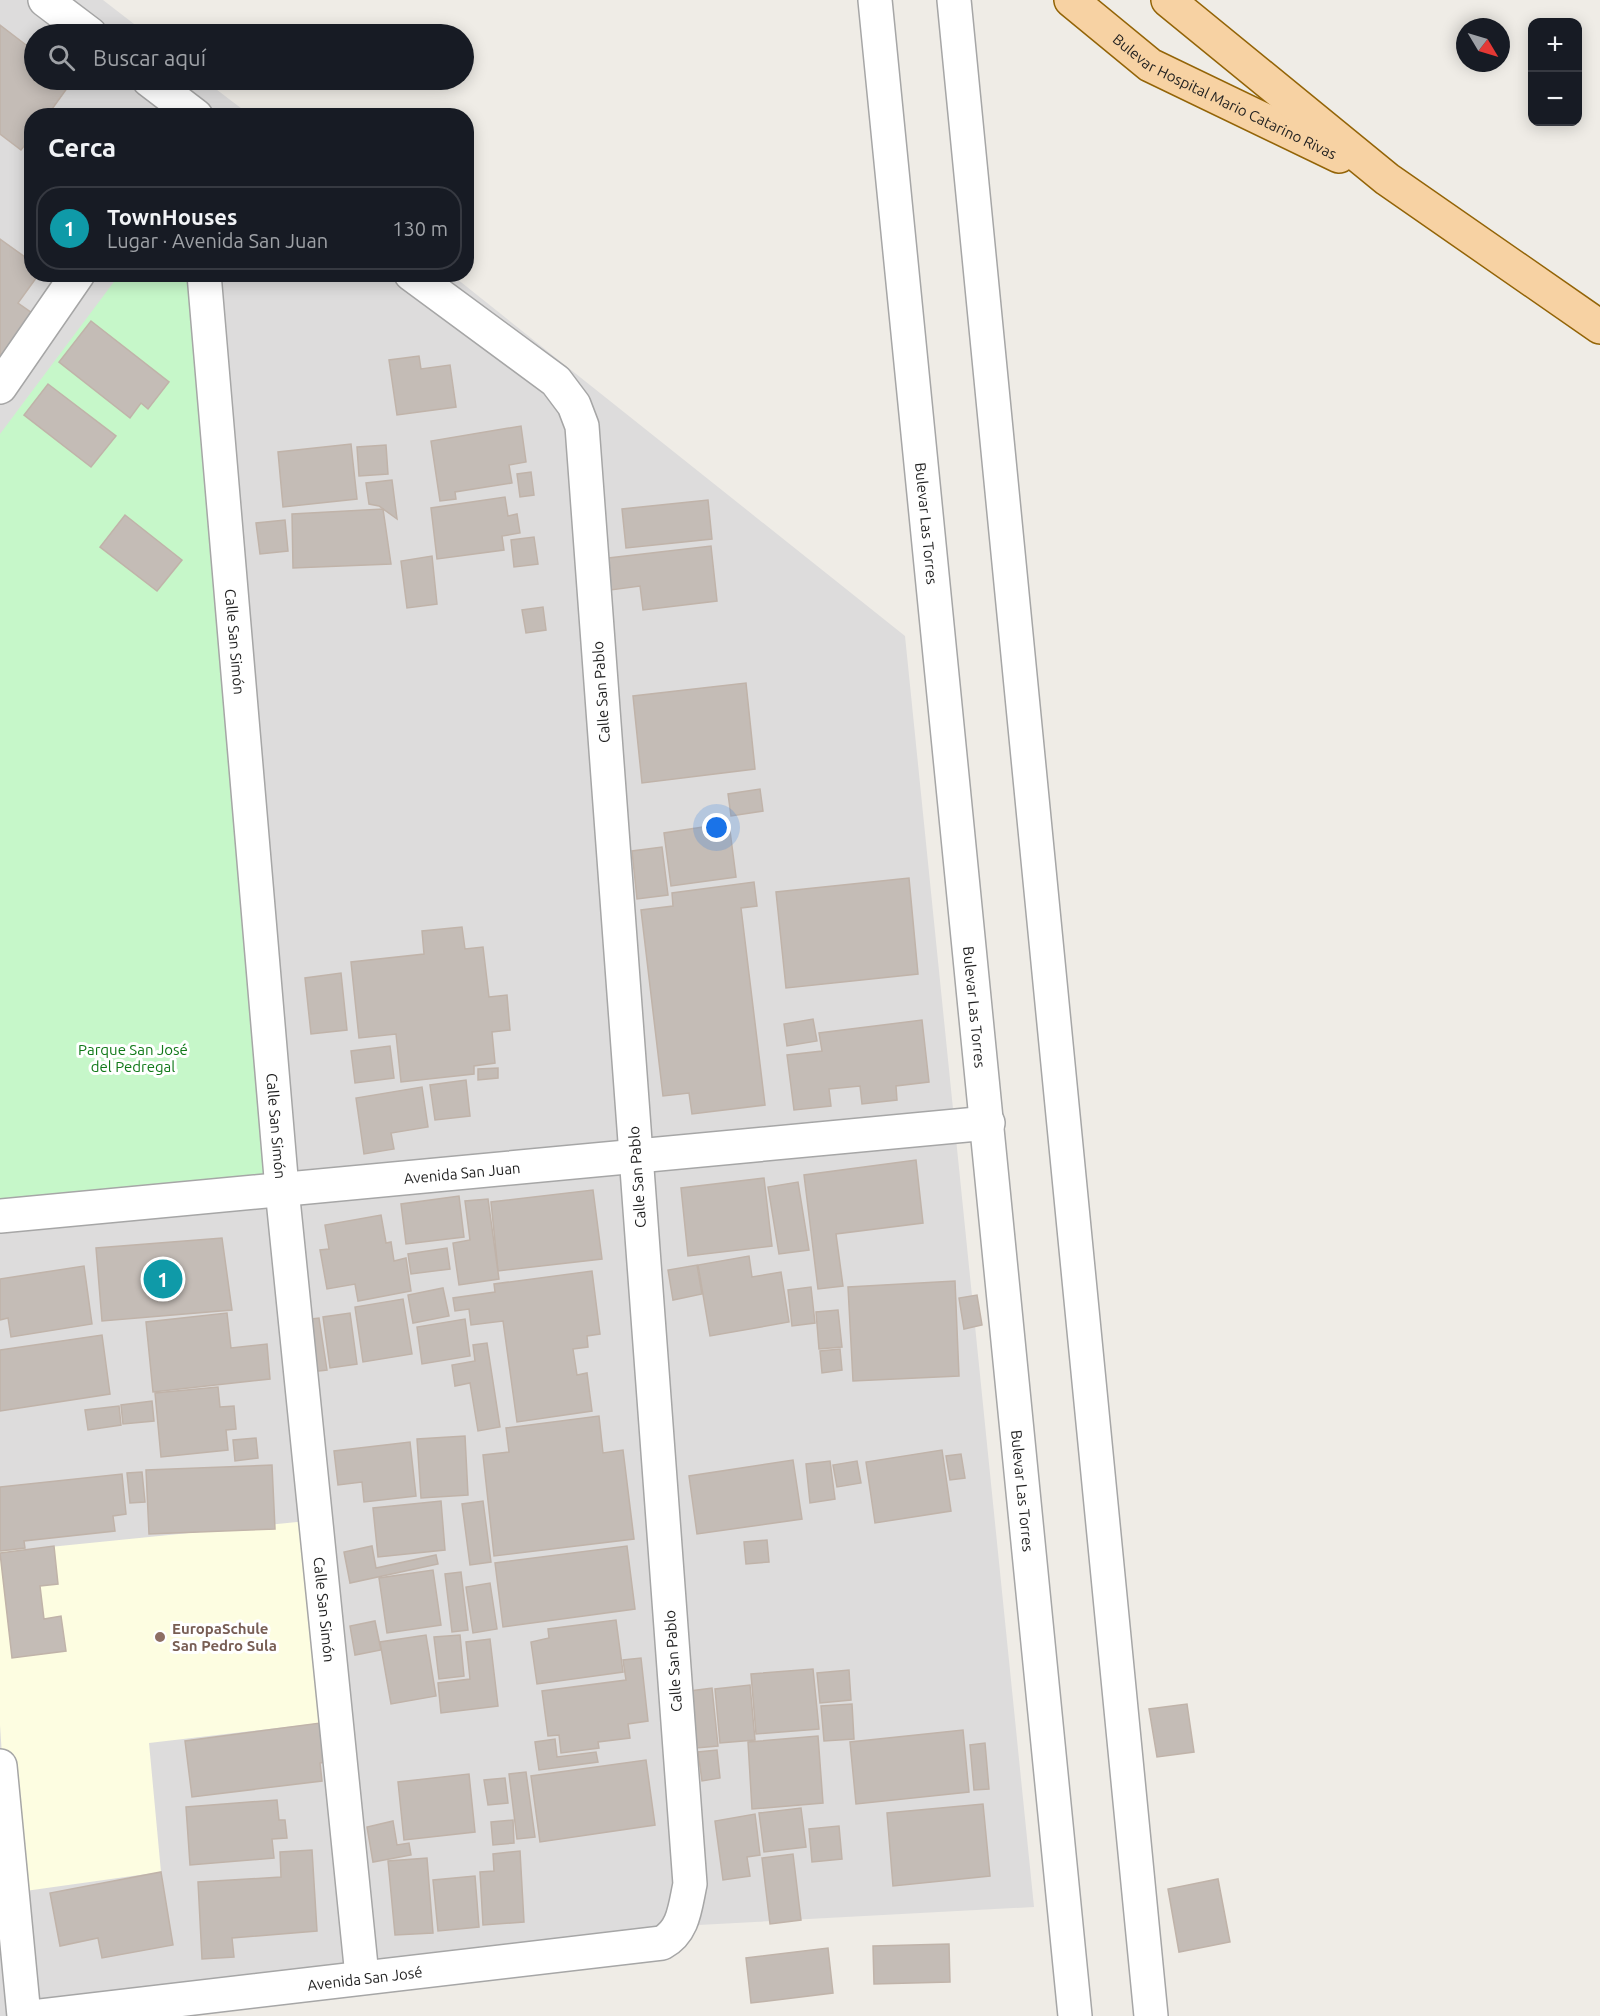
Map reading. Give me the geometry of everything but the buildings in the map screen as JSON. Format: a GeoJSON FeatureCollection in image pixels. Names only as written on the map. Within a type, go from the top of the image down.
{"type":"FeatureCollection","features":[{"type":"Feature","properties":{"kind":"main road","name":"Bulevar Hospital Mario Catarino Rivas"},"geometry":{"type":"LineString","coordinates":[[1071,0],[1150,65],[1387,179]]}},
{"type":"Feature","properties":{"kind":"main road","name":"Bulevar Hospital Mario Catarino Rivas"},"geometry":{"type":"LineString","coordinates":[[1168,0],[1387,179],[1600,327]]}},
{"type":"Feature","properties":{"kind":"street"},"geometry":{"type":"LineString","coordinates":[[45,0],[77,24]]}},
{"type":"Feature","properties":{"kind":"street","name":"Bulevar Las Torres"},"geometry":{"type":"LineString","coordinates":[[874,0],[988,1123],[1075,2016]]}},
{"type":"Feature","properties":{"kind":"street"},"geometry":{"type":"LineString","coordinates":[[954,0],[1151,2016]]}},
{"type":"Feature","properties":{"kind":"street"},"geometry":{"type":"LineString","coordinates":[[161,90],[183,108]]}},
{"type":"Feature","properties":{"kind":"street"},"geometry":{"type":"LineString","coordinates":[[0,387],[72,282]]}},
{"type":"Feature","properties":{"kind":"street","name":"Calle San Simón"},"geometry":{"type":"LineString","coordinates":[[205,282],[282,1189],[362,1977]]}},
{"type":"Feature","properties":{"kind":"street","name":"Calle San Pablo"},"geometry":{"type":"LineString","coordinates":[[422,282],[556,381],[574,405],[582,426],[690,1884],[680,1926]]}},
{"type":"Feature","properties":{"kind":"street","name":"Avenida San Juan"},"geometry":{"type":"LineString","coordinates":[[0,1216],[988,1123]]}},
{"type":"Feature","properties":{"kind":"street"},"geometry":{"type":"LineString","coordinates":[[0,1766],[24,2016]]}},
{"type":"Feature","properties":{"kind":"street","name":"Avenida San José"},"geometry":{"type":"LineString","coordinates":[[40,2016],[662,1943],[674,1936],[680,1926]]}},
{"type":"Feature","properties":{"kind":"shaded area"},"geometry":{"type":"Polygon","coordinates":[[[0,0],[103,0],[134,24],[24,24],[24,90],[217,90],[241,108],[24,108],[24,282],[461,282],[905,636],[1034,1907],[680,1926],[41,2016],[0,2016],[0,0]]]}},
{"type":"Feature","properties":{"kind":"shaded area","name":"EuropaSchule San Pedro Sula"},"geometry":{"type":"Polygon","coordinates":[[[307,1521],[328,1722],[149,1743],[161,1872],[11,1893],[0,1725],[0,1552],[307,1521]]]}},
{"type":"Feature","properties":{"kind":"green space","name":"Parque San José del Pedregal"},"geometry":{"type":"Polygon","coordinates":[[[114,282],[205,282],[277,1185],[0,1206],[0,434],[114,282]]]}},
{"type":"Feature","properties":{"kind":"place","name":"TownHouses"},"geometry":{"type":"Point","coordinates":[163,1279]}},
{"type":"Feature","properties":{"kind":"place","name":"EuropaSchule San Pedro Sula"},"geometry":{"type":"Point","coordinates":[160,1637]}}]}
